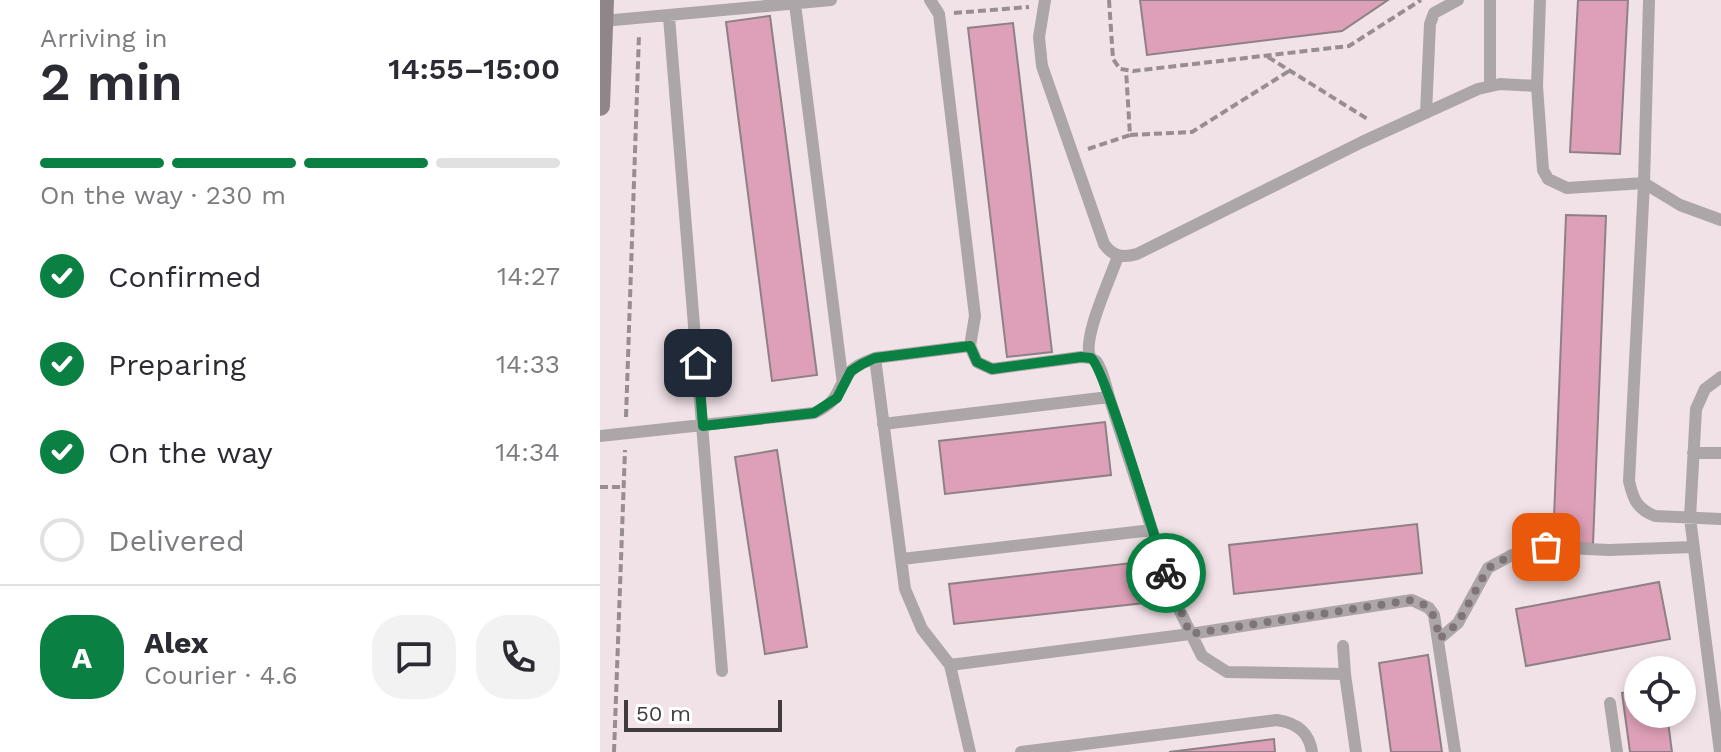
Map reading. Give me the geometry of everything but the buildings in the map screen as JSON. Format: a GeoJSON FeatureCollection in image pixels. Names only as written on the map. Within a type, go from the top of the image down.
{"type":"FeatureCollection","features":[{"type":"Feature","properties":{"kind":"main road"},"geometry":{"type":"LineString","coordinates":[[600,106],[604,0]]}},
{"type":"Feature","properties":{"kind":"lane"},"geometry":{"type":"LineString","coordinates":[[603,21],[831,0]]}},
{"type":"Feature","properties":{"kind":"lane"},"geometry":{"type":"LineString","coordinates":[[930,0],[939,14],[975,316],[970,346],[977,362],[992,369],[1091,358]]}},
{"type":"Feature","properties":{"kind":"lane"},"geometry":{"type":"LineString","coordinates":[[1426,113],[1430,24],[1434,13],[1458,0]]}},
{"type":"Feature","properties":{"kind":"lane"},"geometry":{"type":"LineString","coordinates":[[1490,0],[1490,86]]}},
{"type":"Feature","properties":{"kind":"lane"},"geometry":{"type":"LineString","coordinates":[[1540,0],[1537,86],[1543,170],[1548,179],[1567,188],[1644,183],[1680,205],[1721,220]]}},
{"type":"Feature","properties":{"kind":"lane"},"geometry":{"type":"LineString","coordinates":[[1649,0],[1644,183],[1629,481],[1637,506],[1655,516],[1721,519]]}},
{"type":"Feature","properties":{"kind":"lane"},"geometry":{"type":"LineString","coordinates":[[1044,3],[1039,37],[1042,66],[1104,244],[1110,253],[1118,256],[1137,254],[1387,131],[1490,86],[1537,86]]}},
{"type":"Feature","properties":{"kind":"lane"},"geometry":{"type":"LineString","coordinates":[[795,4],[843,384]]}},
{"type":"Feature","properties":{"kind":"lane"},"geometry":{"type":"LineString","coordinates":[[669,17],[722,671]]}},
{"type":"Feature","properties":{"kind":"lane"},"geometry":{"type":"LineString","coordinates":[[1118,256],[1094,319],[1088,346],[1091,358],[1099,367],[1175,601],[1190,634],[1202,656],[1227,672],[1345,674]]}},
{"type":"Feature","properties":{"kind":"lane"},"geometry":{"type":"LineString","coordinates":[[600,436],[814,413],[837,398],[851,371],[875,358],[970,346]]}},
{"type":"Feature","properties":{"kind":"lane"},"geometry":{"type":"LineString","coordinates":[[875,358],[905,589],[922,629],[950,665],[970,752]]}},
{"type":"Feature","properties":{"kind":"lane"},"geometry":{"type":"LineString","coordinates":[[1720,751],[1690,518],[1696,409],[1705,389],[1721,377]]}},
{"type":"Feature","properties":{"kind":"lane"},"geometry":{"type":"LineString","coordinates":[[883,424],[1109,397]]}},
{"type":"Feature","properties":{"kind":"lane"},"geometry":{"type":"LineString","coordinates":[[1693,453],[1721,453]]}},
{"type":"Feature","properties":{"kind":"lane"},"geometry":{"type":"LineString","coordinates":[[902,559],[1152,530]]}},
{"type":"Feature","properties":{"kind":"lane"},"geometry":{"type":"LineString","coordinates":[[1439,639],[1458,623],[1488,568],[1512,555],[1546,547],[1609,550],[1693,547]]}},
{"type":"Feature","properties":{"kind":"lane"},"geometry":{"type":"LineString","coordinates":[[950,665],[1190,634],[1412,600],[1429,608],[1434,615],[1455,752]]}},
{"type":"Feature","properties":{"kind":"lane"},"geometry":{"type":"LineString","coordinates":[[1343,646],[1356,752]]}},
{"type":"Feature","properties":{"kind":"lane"},"geometry":{"type":"LineString","coordinates":[[1610,703],[1617,752]]}},
{"type":"Feature","properties":{"kind":"lane"},"geometry":{"type":"LineString","coordinates":[[1021,752],[1277,720],[1299,727],[1305,733],[1312,752]]}},
{"type":"Feature","properties":{"kind":"path"},"geometry":{"type":"LineString","coordinates":[[1109,0],[1113,59],[1120,69],[1126,70],[1349,46],[1421,0]]}},
{"type":"Feature","properties":{"kind":"path"},"geometry":{"type":"LineString","coordinates":[[939,14],[1044,3]]}},
{"type":"Feature","properties":{"kind":"path"},"geometry":{"type":"LineString","coordinates":[[614,752],[639,19]]}},
{"type":"Feature","properties":{"kind":"path"},"geometry":{"type":"LineString","coordinates":[[1266,56],[1387,131]]}},
{"type":"Feature","properties":{"kind":"path"},"geometry":{"type":"LineString","coordinates":[[1126,70],[1130,135]]}},
{"type":"Feature","properties":{"kind":"path"},"geometry":{"type":"LineString","coordinates":[[1072,156],[1130,135],[1192,132],[1289,71]]}},
{"type":"Feature","properties":{"kind":"path"},"geometry":{"type":"LineString","coordinates":[[600,487],[623,487]]}},
{"type":"Feature","properties":{"kind":"way so far"},"geometry":{"type":"LineString","coordinates":[[1166,573],[1190,634],[1412,600],[1421,602],[1434,615],[1439,639],[1458,623],[1488,568],[1512,555],[1546,547]]}},
{"type":"Feature","properties":{"kind":"route"},"geometry":{"type":"LineString","coordinates":[[698,363],[703,426],[814,413],[837,398],[851,371],[875,358],[970,346],[977,362],[992,369],[1091,358],[1099,367],[1166,573]]}}]}
